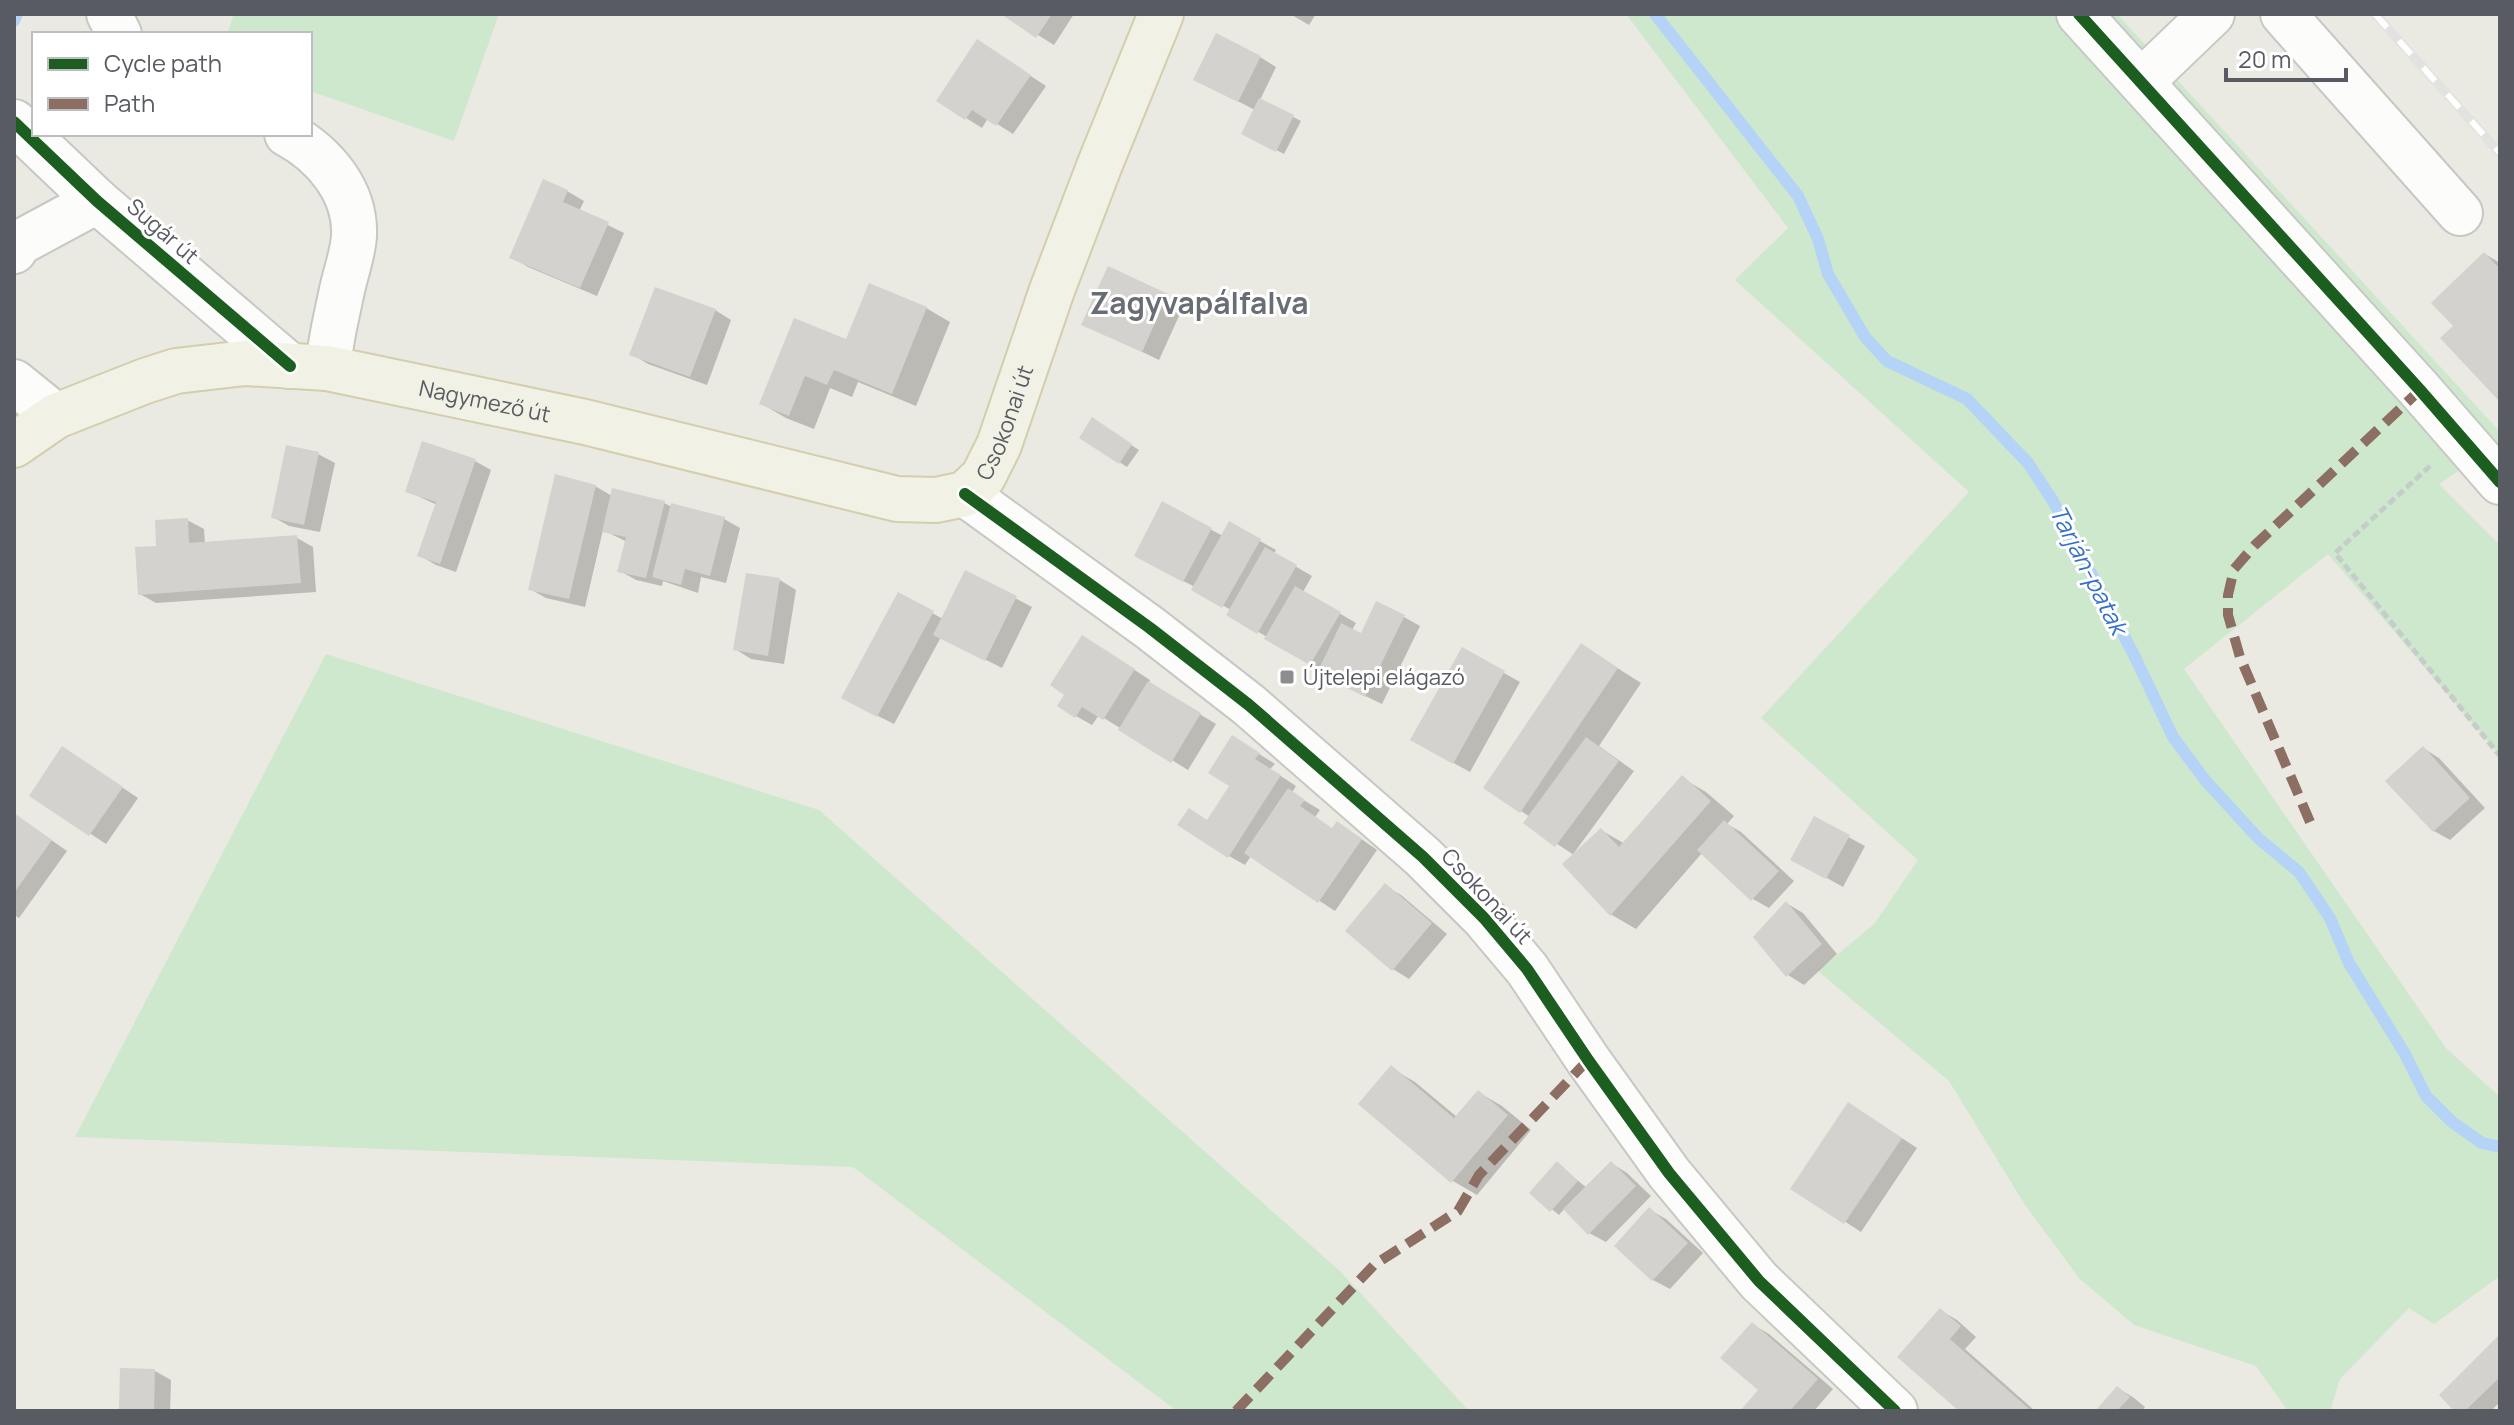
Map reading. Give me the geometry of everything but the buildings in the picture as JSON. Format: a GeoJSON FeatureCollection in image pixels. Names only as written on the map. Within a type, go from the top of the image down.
{"type":"FeatureCollection","features":[{"type":"Feature","properties":{"kind":"main road","name":"Csokonai út"},"geometry":{"type":"LineString","coordinates":[[965,494],[983,477],[999,445],[1052,290],[1161,14]]}},
{"type":"Feature","properties":{"kind":"main road","name":"Nagymező út"},"geometry":{"type":"LineString","coordinates":[[14,445],[56,416],[107,395],[176,371],[245,363],[308,367],[585,422],[897,499],[936,500],[965,494]]}},
{"type":"Feature","properties":{"kind":"street"},"geometry":{"type":"LineString","coordinates":[[109,14],[118,32]]}},
{"type":"Feature","properties":{"kind":"street"},"geometry":{"type":"LineString","coordinates":[[2079,14],[2481,461]]}},
{"type":"Feature","properties":{"kind":"street"},"geometry":{"type":"LineString","coordinates":[[2141,82],[2212,14]]}},
{"type":"Feature","properties":{"kind":"street"},"geometry":{"type":"LineString","coordinates":[[2283,14],[2460,213]]}},
{"type":"Feature","properties":{"kind":"street","name":"Sugár út"},"geometry":{"type":"LineString","coordinates":[[14,122],[97,201],[308,367]]}},
{"type":"Feature","properties":{"kind":"street"},"geometry":{"type":"LineString","coordinates":[[290,136],[328,165],[341,183],[352,212],[354,237],[308,367]]}},
{"type":"Feature","properties":{"kind":"street"},"geometry":{"type":"LineString","coordinates":[[14,251],[19,243],[97,201]]}},
{"type":"Feature","properties":{"kind":"street"},"geometry":{"type":"LineString","coordinates":[[14,382],[56,416]]}},
{"type":"Feature","properties":{"kind":"street","name":"Csokonai út"},"geometry":{"type":"LineString","coordinates":[[965,494],[1150,628],[1249,705],[1423,857],[1484,918],[1527,969],[1669,1173],[1759,1281],[1895,1411]]}},
{"type":"Feature","properties":{"kind":"path"},"geometry":{"type":"LineString","coordinates":[[2481,461],[2335,553],[2500,756]]}},
{"type":"Feature","properties":{"kind":"green space"},"geometry":{"type":"Polygon","coordinates":[[[234,14],[499,14],[454,141],[312,92],[312,32],[228,32],[234,14]]]}},
{"type":"Feature","properties":{"kind":"green space"},"geometry":{"type":"Polygon","coordinates":[[[1626,14],[2117,14],[2500,432],[2500,443],[2439,484],[2500,545],[2500,756],[2328,554],[2184,669],[2446,1048],[2500,1097],[2500,1276],[2434,1324],[2409,1308],[2340,1379],[2330,1411],[2288,1411],[2256,1366],[2134,1325],[2079,1278],[2025,1205],[1949,1081],[1818,971],[1875,923],[1918,860],[1761,718],[1969,492],[1735,280],[1788,228],[1626,14]]]}},
{"type":"Feature","properties":{"kind":"green space"},"geometry":{"type":"Polygon","coordinates":[[[326,654],[819,810],[1341,1272],[1469,1411],[1177,1411],[853,1167],[75,1137],[326,654]]]}},
{"type":"Feature","properties":{"kind":"waterway"},"geometry":{"type":"LineString","coordinates":[[14,21],[17,14]]}},
{"type":"Feature","properties":{"kind":"waterway","name":"Tarján-patak"},"geometry":{"type":"LineString","coordinates":[[1655,14],[1798,196],[1818,239],[1828,274],[1865,337],[1887,361],[1967,399],[2028,463],[2053,501],[2134,655],[2173,737],[2205,780],[2258,838],[2299,872],[2330,918],[2349,963],[2405,1054],[2426,1096],[2452,1122],[2482,1143],[2500,1147]]}},
{"type":"Feature","properties":{"kind":"railway"},"geometry":{"type":"LineString","coordinates":[[2375,14],[2500,153]]}},
{"type":"Feature","properties":{"kind":"marked path"},"geometry":{"type":"LineString","coordinates":[[2310,822],[2240,657],[2228,615],[2228,595],[2234,569],[2255,545],[2420,390]]}},
{"type":"Feature","properties":{"kind":"marked path"},"geometry":{"type":"LineString","coordinates":[[1236,1411],[1374,1265],[1458,1211],[1479,1175],[1588,1060]]}},
{"type":"Feature","properties":{"kind":"cycle path"},"geometry":{"type":"LineString","coordinates":[[2079,14],[2500,482]]}},
{"type":"Feature","properties":{"kind":"cycle path"},"geometry":{"type":"LineString","coordinates":[[14,122],[97,201],[290,366]]}},
{"type":"Feature","properties":{"kind":"cycle path"},"geometry":{"type":"LineString","coordinates":[[965,494],[1150,628],[1249,705],[1423,857],[1484,918],[1527,969],[1669,1173],[1759,1281],[1895,1411]]}},
{"type":"Feature","properties":{"kind":"place","name":"Újtelepi elágazó"},"geometry":{"type":"Point","coordinates":[1287,677]}},
{"type":"Feature","properties":{"kind":"district","name":"Zagyvapálfalva"},"geometry":{"type":"Point","coordinates":[1199,304]}}]}
